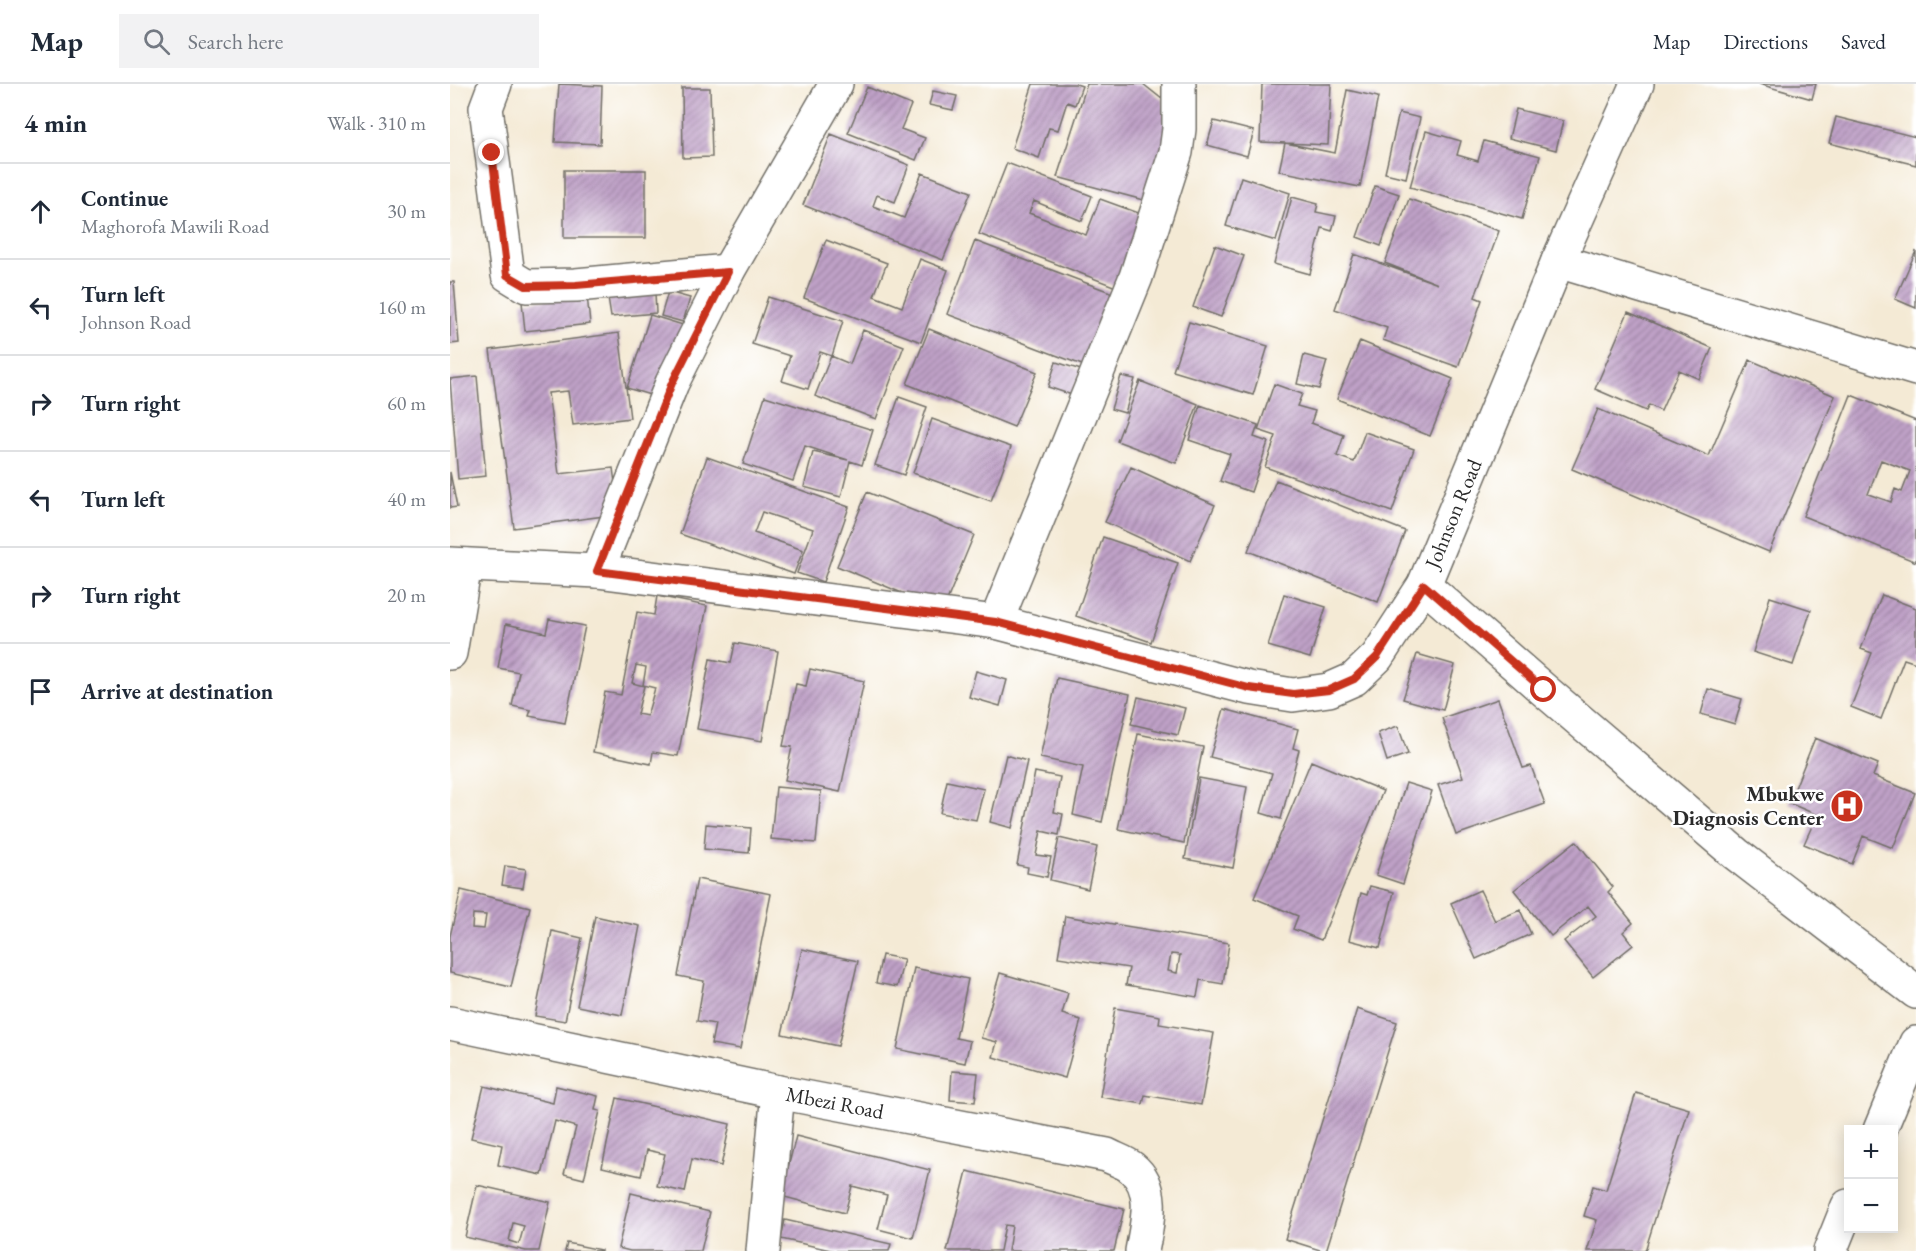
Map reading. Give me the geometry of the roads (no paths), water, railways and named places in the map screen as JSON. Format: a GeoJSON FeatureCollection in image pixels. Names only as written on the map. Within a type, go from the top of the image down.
{"type":"FeatureCollection","features":[{"type":"Feature","properties":{"kind":"street"},"geometry":{"type":"LineString","coordinates":[[495,84],[486,108],[507,275],[526,286],[546,286],[728,272]]}},
{"type":"Feature","properties":{"kind":"street"},"geometry":{"type":"LineString","coordinates":[[597,571],[672,383],[728,272],[836,84]]}},
{"type":"Feature","properties":{"kind":"street"},"geometry":{"type":"LineString","coordinates":[[996,622],[1136,277],[1176,152],[1179,129],[1179,84]]}},
{"type":"Feature","properties":{"kind":"street","name":"Johnson Road"},"geometry":{"type":"LineString","coordinates":[[457,565],[597,571],[996,622],[1249,688],[1293,694],[1329,690],[1354,679],[1377,657],[1424,585],[1558,261],[1637,84]]}},
{"type":"Feature","properties":{"kind":"street"},"geometry":{"type":"LineString","coordinates":[[1558,261],[1916,369]]}},
{"type":"Feature","properties":{"kind":"street"},"geometry":{"type":"LineString","coordinates":[[450,653],[457,565]]}},
{"type":"Feature","properties":{"kind":"street"},"geometry":{"type":"LineString","coordinates":[[1424,585],[1552,698],[1736,854],[1916,992]]}},
{"type":"Feature","properties":{"kind":"street","name":"Mbezi Road"},"geometry":{"type":"LineString","coordinates":[[450,1023],[778,1092],[1107,1155],[1132,1168],[1148,1190],[1147,1224],[1142,1251]]}},
{"type":"Feature","properties":{"kind":"street"},"geometry":{"type":"LineString","coordinates":[[1882,1125],[1916,1043]]}},
{"type":"Feature","properties":{"kind":"street"},"geometry":{"type":"LineString","coordinates":[[763,1251],[778,1092]]}},
{"type":"Feature","properties":{"kind":"street"},"geometry":{"type":"LineString","coordinates":[[1830,1251],[1844,1216]]}},
{"type":"Feature","properties":{"kind":"place","name":"Mbukwe Diagnosis Center"},"geometry":{"type":"Point","coordinates":[1847,806]}}]}
